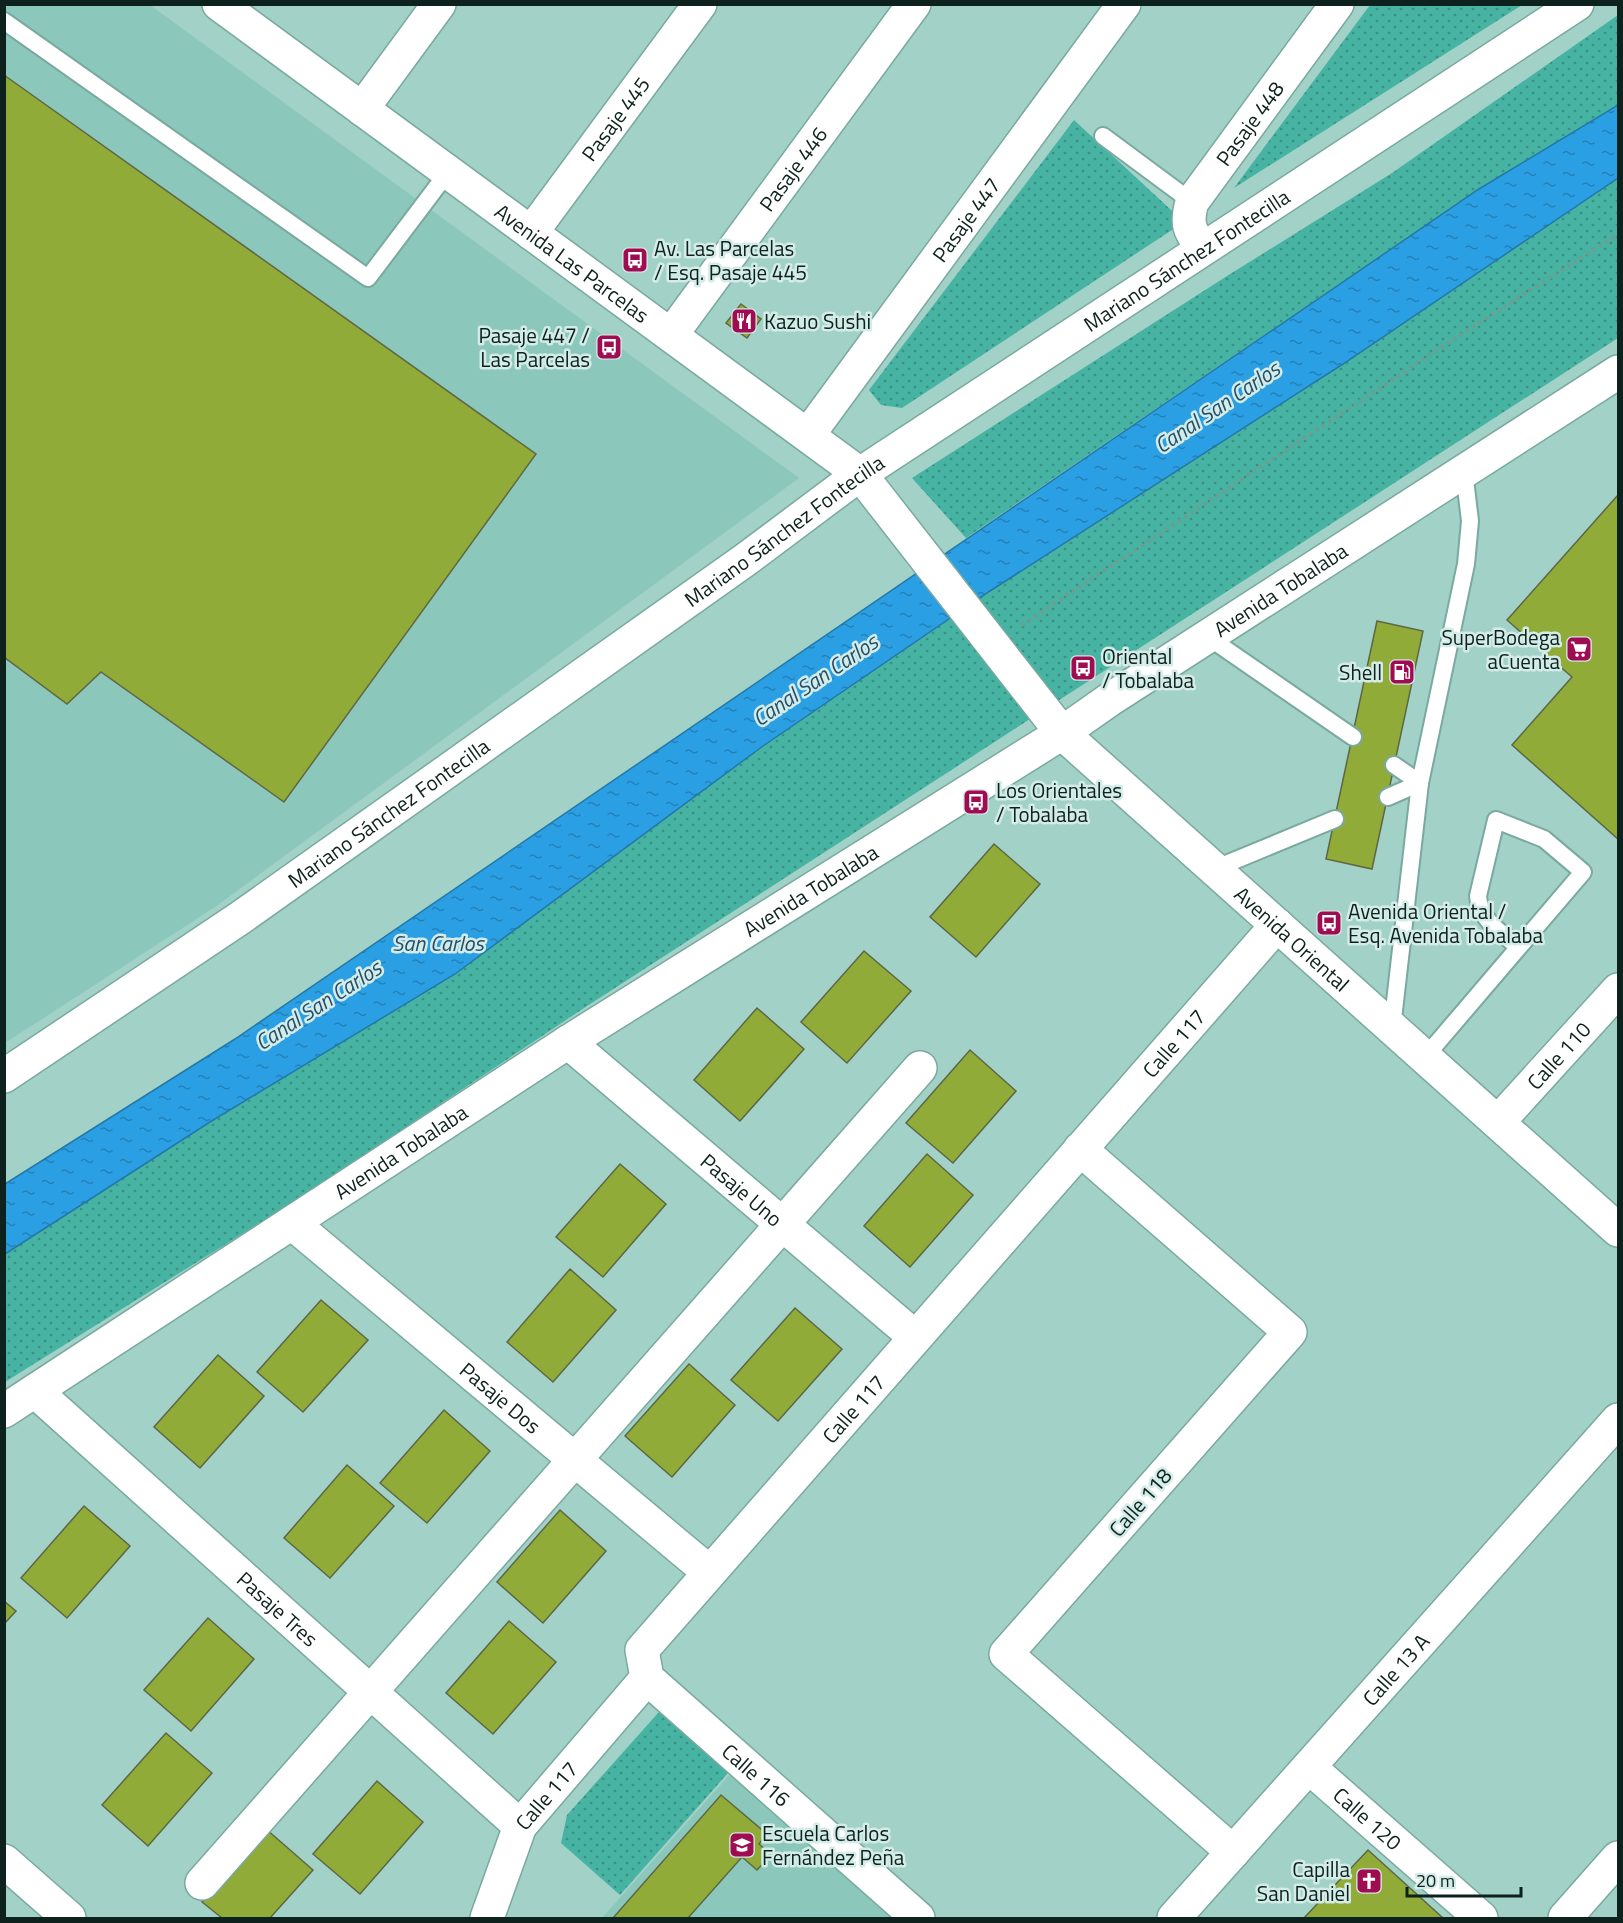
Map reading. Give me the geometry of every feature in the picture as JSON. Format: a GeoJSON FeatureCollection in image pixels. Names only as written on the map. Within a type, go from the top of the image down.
{"type":"FeatureCollection","features":[{"type":"Feature","properties":{"kind":"street","name":"Avenida Las Parcelas"},"geometry":{"type":"LineString","coordinates":[[219,4],[860,474],[989,639]]}},
{"type":"Feature","properties":{"kind":"street"},"geometry":{"type":"LineString","coordinates":[[362,109],[439,4]]}},
{"type":"Feature","properties":{"kind":"street","name":"Pasaje 445"},"geometry":{"type":"LineString","coordinates":[[531,233],[700,4]]}},
{"type":"Feature","properties":{"kind":"street","name":"Pasaje 446"},"geometry":{"type":"LineString","coordinates":[[670,335],[914,4]]}},
{"type":"Feature","properties":{"kind":"street","name":"Pasaje 447"},"geometry":{"type":"LineString","coordinates":[[808,435],[1124,4]]}},
{"type":"Feature","properties":{"kind":"street","name":"Pasaje 448"},"geometry":{"type":"LineString","coordinates":[[1192,202],[1337,4]]}},
{"type":"Feature","properties":{"kind":"street","name":"Mariano Sánchez Fontecilla"},"geometry":{"type":"LineString","coordinates":[[4,1076],[250,911],[736,567],[860,474],[1577,4]]}},
{"type":"Feature","properties":{"kind":"street"},"geometry":{"type":"LineString","coordinates":[[1192,202],[1188,216],[1190,231],[1202,248]]}},
{"type":"Feature","properties":{"kind":"street","name":"Avenida Tobalaba"},"geometry":{"type":"LineString","coordinates":[[4,1412],[568,1042],[1062,733],[1618,372]]}},
{"type":"Feature","properties":{"kind":"street","name":"Avenida Oriental"},"geometry":{"type":"LineString","coordinates":[[989,639],[1062,733],[1618,1230]]}},
{"type":"Feature","properties":{"kind":"street","name":"Calle 117"},"geometry":{"type":"LineString","coordinates":[[487,1918],[519,1826],[646,1678],[642,1650],[1277,925]]}},
{"type":"Feature","properties":{"kind":"street","name":"Calle 110"},"geometry":{"type":"LineString","coordinates":[[1498,1122],[1618,990]]}},
{"type":"Feature","properties":{"kind":"street","name":"Pasaje Uno"},"geometry":{"type":"LineString","coordinates":[[568,1042],[915,1337]]}},
{"type":"Feature","properties":{"kind":"street"},"geometry":{"type":"LineString","coordinates":[[202,1883],[920,1068]]}},
{"type":"Feature","properties":{"kind":"street","name":"Calle 118"},"geometry":{"type":"LineString","coordinates":[[1080,1149],[1290,1332],[1006,1654],[1233,1852]]}},
{"type":"Feature","properties":{"kind":"street","name":"Pasaje Dos"},"geometry":{"type":"LineString","coordinates":[[292,1224],[709,1572]]}},
{"type":"Feature","properties":{"kind":"street","name":"Pasaje Tres"},"geometry":{"type":"LineString","coordinates":[[35,1391],[519,1826]]}},
{"type":"Feature","properties":{"kind":"street","name":"Calle 13 A"},"geometry":{"type":"LineString","coordinates":[[1174,1918],[1618,1420]]}},
{"type":"Feature","properties":{"kind":"street","name":"Calle 116"},"geometry":{"type":"LineString","coordinates":[[646,1678],[918,1918]]}},
{"type":"Feature","properties":{"kind":"street","name":"Calle 120"},"geometry":{"type":"LineString","coordinates":[[1309,1767],[1480,1918]]}},
{"type":"Feature","properties":{"kind":"street"},"geometry":{"type":"LineString","coordinates":[[1565,1918],[1618,1858]]}},
{"type":"Feature","properties":{"kind":"street"},"geometry":{"type":"LineString","coordinates":[[4,1861],[69,1918]]}},
{"type":"Feature","properties":{"kind":"lane"},"geometry":{"type":"LineString","coordinates":[[4,21],[368,278],[448,172]]}},
{"type":"Feature","properties":{"kind":"lane"},"geometry":{"type":"LineString","coordinates":[[1103,136],[1192,202]]}},
{"type":"Feature","properties":{"kind":"lane"},"geometry":{"type":"LineString","coordinates":[[1392,1028],[1420,783],[1466,564],[1470,521],[1464,471]]}},
{"type":"Feature","properties":{"kind":"lane"},"geometry":{"type":"LineString","coordinates":[[1208,637],[1353,737]]}},
{"type":"Feature","properties":{"kind":"lane"},"geometry":{"type":"LineString","coordinates":[[1394,765],[1420,783]]}},
{"type":"Feature","properties":{"kind":"lane"},"geometry":{"type":"LineString","coordinates":[[1388,797],[1420,783]]}},
{"type":"Feature","properties":{"kind":"lane"},"geometry":{"type":"LineString","coordinates":[[1215,869],[1335,819]]}},
{"type":"Feature","properties":{"kind":"lane"},"geometry":{"type":"LineString","coordinates":[[1425,1057],[1519,947],[1583,872],[1544,839],[1496,820],[1478,896],[1479,906],[1483,915],[1519,947]]}},
{"type":"Feature","properties":{"kind":"path"},"geometry":{"type":"LineString","coordinates":[[989,639],[1618,234]]}},
{"type":"Feature","properties":{"kind":"shaded area"},"geometry":{"type":"Polygon","coordinates":[[[5,5],[150,5],[799,478],[215,907],[5,1043],[5,5]]]}},
{"type":"Feature","properties":{"kind":"shaded area"},"geometry":{"type":"Polygon","coordinates":[[[1370,5],[1522,5],[1234,188],[1370,5]]]}},
{"type":"Feature","properties":{"kind":"shaded area"},"geometry":{"type":"Polygon","coordinates":[[[1618,15],[1618,105],[1479,189],[966,538],[912,478],[1392,173],[1618,15]]]}},
{"type":"Feature","properties":{"kind":"shaded area"},"geometry":{"type":"Polygon","coordinates":[[[1074,120],[1184,222],[902,408],[881,405],[869,390],[1074,120]]]}},
{"type":"Feature","properties":{"kind":"shaded area"},"geometry":{"type":"Polygon","coordinates":[[[1618,178],[1618,338],[581,1010],[298,1199],[5,1382],[5,1254],[210,1122],[990,591],[1343,364],[1618,178]]]}},
{"type":"Feature","properties":{"kind":"shaded area"},"geometry":{"type":"Polygon","coordinates":[[[659,1712],[728,1773],[620,1895],[561,1843],[567,1815],[659,1712]]]}},
{"type":"Feature","properties":{"kind":"shaded area","name":"Escuela Carlos Fernández Peña"},"geometry":{"type":"Polygon","coordinates":[[[733,1771],[900,1918],[602,1918],[733,1771]]]}},
{"type":"Feature","properties":{"kind":"water","name":"San Carlos"},"geometry":{"type":"Polygon","coordinates":[[[1618,105],[1618,178],[1343,364],[990,591],[763,746],[455,974],[210,1122],[5,1254],[5,1184],[235,1039],[1479,189],[1618,105]]]}},
{"type":"Feature","properties":{"kind":"building"},"geometry":{"type":"Polygon","coordinates":[[[4,75],[536,454],[284,802],[101,672],[67,704],[4,657],[4,75]]]}},
{"type":"Feature","properties":{"kind":"building","name":"Kazuo Sushi"},"geometry":{"type":"Polygon","coordinates":[[[741,304],[761,319],[747,338],[726,323],[741,304]]]}},
{"type":"Feature","properties":{"kind":"building","name":"SuperBodega aCuenta"},"geometry":{"type":"Polygon","coordinates":[[[1618,495],[1618,839],[1512,745],[1572,677],[1507,620],[1618,495]]]}},
{"type":"Feature","properties":{"kind":"building"},"geometry":{"type":"Polygon","coordinates":[[[1377,621],[1423,631],[1372,869],[1326,859],[1377,621]]]}},
{"type":"Feature","properties":{"kind":"building"},"geometry":{"type":"Polygon","coordinates":[[[994,844],[1040,884],[976,957],[930,917],[994,844]]]}},
{"type":"Feature","properties":{"kind":"building"},"geometry":{"type":"Polygon","coordinates":[[[864,951],[911,991],[847,1063],[801,1022],[864,951]]]}},
{"type":"Feature","properties":{"kind":"building"},"geometry":{"type":"Polygon","coordinates":[[[757,1008],[804,1049],[740,1121],[694,1080],[757,1008]]]}},
{"type":"Feature","properties":{"kind":"building"},"geometry":{"type":"Polygon","coordinates":[[[970,1050],[1016,1091],[953,1163],[906,1123],[970,1050]]]}},
{"type":"Feature","properties":{"kind":"building"},"geometry":{"type":"Polygon","coordinates":[[[927,1154],[973,1195],[910,1267],[864,1226],[927,1154]]]}},
{"type":"Feature","properties":{"kind":"building"},"geometry":{"type":"Polygon","coordinates":[[[620,1164],[666,1204],[603,1277],[556,1237],[620,1164]]]}},
{"type":"Feature","properties":{"kind":"building"},"geometry":{"type":"Polygon","coordinates":[[[570,1269],[616,1310],[553,1382],[507,1342],[570,1269]]]}},
{"type":"Feature","properties":{"kind":"building"},"geometry":{"type":"Polygon","coordinates":[[[321,1300],[368,1340],[303,1412],[257,1372],[321,1300]]]}},
{"type":"Feature","properties":{"kind":"building"},"geometry":{"type":"Polygon","coordinates":[[[795,1308],[842,1349],[778,1421],[731,1380],[795,1308]]]}},
{"type":"Feature","properties":{"kind":"building"},"geometry":{"type":"Polygon","coordinates":[[[218,1355],[264,1396],[200,1468],[154,1427],[218,1355]]]}},
{"type":"Feature","properties":{"kind":"building"},"geometry":{"type":"Polygon","coordinates":[[[689,1364],[735,1405],[672,1477],[625,1436],[689,1364]]]}},
{"type":"Feature","properties":{"kind":"building"},"geometry":{"type":"Polygon","coordinates":[[[444,1410],[490,1451],[427,1523],[380,1483],[444,1410]]]}},
{"type":"Feature","properties":{"kind":"building"},"geometry":{"type":"Polygon","coordinates":[[[347,1465],[394,1506],[330,1578],[284,1538],[347,1465]]]}},
{"type":"Feature","properties":{"kind":"building"},"geometry":{"type":"Polygon","coordinates":[[[84,1506],[130,1546],[67,1618],[21,1578],[84,1506]]]}},
{"type":"Feature","properties":{"kind":"building"},"geometry":{"type":"Polygon","coordinates":[[[560,1510],[606,1551],[543,1623],[497,1582],[560,1510]]]}},
{"type":"Feature","properties":{"kind":"building"},"geometry":{"type":"Polygon","coordinates":[[[4,1601],[16,1611],[4,1624],[4,1601]]]}},
{"type":"Feature","properties":{"kind":"building"},"geometry":{"type":"Polygon","coordinates":[[[208,1618],[254,1659],[191,1731],[144,1690],[208,1618]]]}},
{"type":"Feature","properties":{"kind":"building"},"geometry":{"type":"Polygon","coordinates":[[[509,1621],[556,1662],[493,1734],[446,1693],[509,1621]]]}},
{"type":"Feature","properties":{"kind":"building"},"geometry":{"type":"Polygon","coordinates":[[[166,1733],[212,1773],[148,1846],[102,1805],[166,1733]]]}},
{"type":"Feature","properties":{"kind":"building"},"geometry":{"type":"Polygon","coordinates":[[[377,1781],[423,1822],[360,1894],[313,1854],[377,1781]]]}},
{"type":"Feature","properties":{"kind":"building"},"geometry":{"type":"Polygon","coordinates":[[[721,1795],[767,1834],[759,1844],[771,1855],[757,1870],[742,1857],[688,1918],[613,1918],[721,1795]]]}},
{"type":"Feature","properties":{"kind":"building"},"geometry":{"type":"Polygon","coordinates":[[[266,1829],[313,1870],[270,1918],[222,1918],[202,1902],[266,1829]]]}},
{"type":"Feature","properties":{"kind":"building","name":"Capilla San Daniel"},"geometry":{"type":"Polygon","coordinates":[[[1368,1850],[1443,1918],[1304,1918],[1368,1850]]]}},
{"type":"Feature","properties":{"kind":"place","name":"Av. Las Parcelas / Esq. Pasaje 445"},"geometry":{"type":"Point","coordinates":[635,260]}},
{"type":"Feature","properties":{"kind":"place","name":"Kazuo Sushi"},"geometry":{"type":"Point","coordinates":[744,321]}},
{"type":"Feature","properties":{"kind":"place","name":"Pasaje 447 / Las Parcelas"},"geometry":{"type":"Point","coordinates":[609,347]}},
{"type":"Feature","properties":{"kind":"place","name":"SuperBodega aCuenta"},"geometry":{"type":"Point","coordinates":[1579,649]}},
{"type":"Feature","properties":{"kind":"place","name":"Oriental / Tobalaba"},"geometry":{"type":"Point","coordinates":[1083,668]}},
{"type":"Feature","properties":{"kind":"place","name":"Shell"},"geometry":{"type":"Point","coordinates":[1402,672]}},
{"type":"Feature","properties":{"kind":"place","name":"Los Orientales / Tobalaba"},"geometry":{"type":"Point","coordinates":[976,802]}},
{"type":"Feature","properties":{"kind":"place","name":"Avenida Oriental / Esq. Avenida Tobalaba"},"geometry":{"type":"Point","coordinates":[1329,923]}},
{"type":"Feature","properties":{"kind":"place","name":"Escuela Carlos Fernández Peña"},"geometry":{"type":"Point","coordinates":[742,1845]}},
{"type":"Feature","properties":{"kind":"place","name":"Capilla San Daniel"},"geometry":{"type":"Point","coordinates":[1369,1881]}},
{"type":"Feature","properties":{"kind":"water label","name":"Canal San Carlos"},"geometry":{"type":"Point","coordinates":[1217,407]}},
{"type":"Feature","properties":{"kind":"water label","name":"Canal San Carlos"},"geometry":{"type":"Point","coordinates":[815,680]}},
{"type":"Feature","properties":{"kind":"water label","name":"Canal San Carlos"},"geometry":{"type":"Point","coordinates":[318,1005]}}]}
